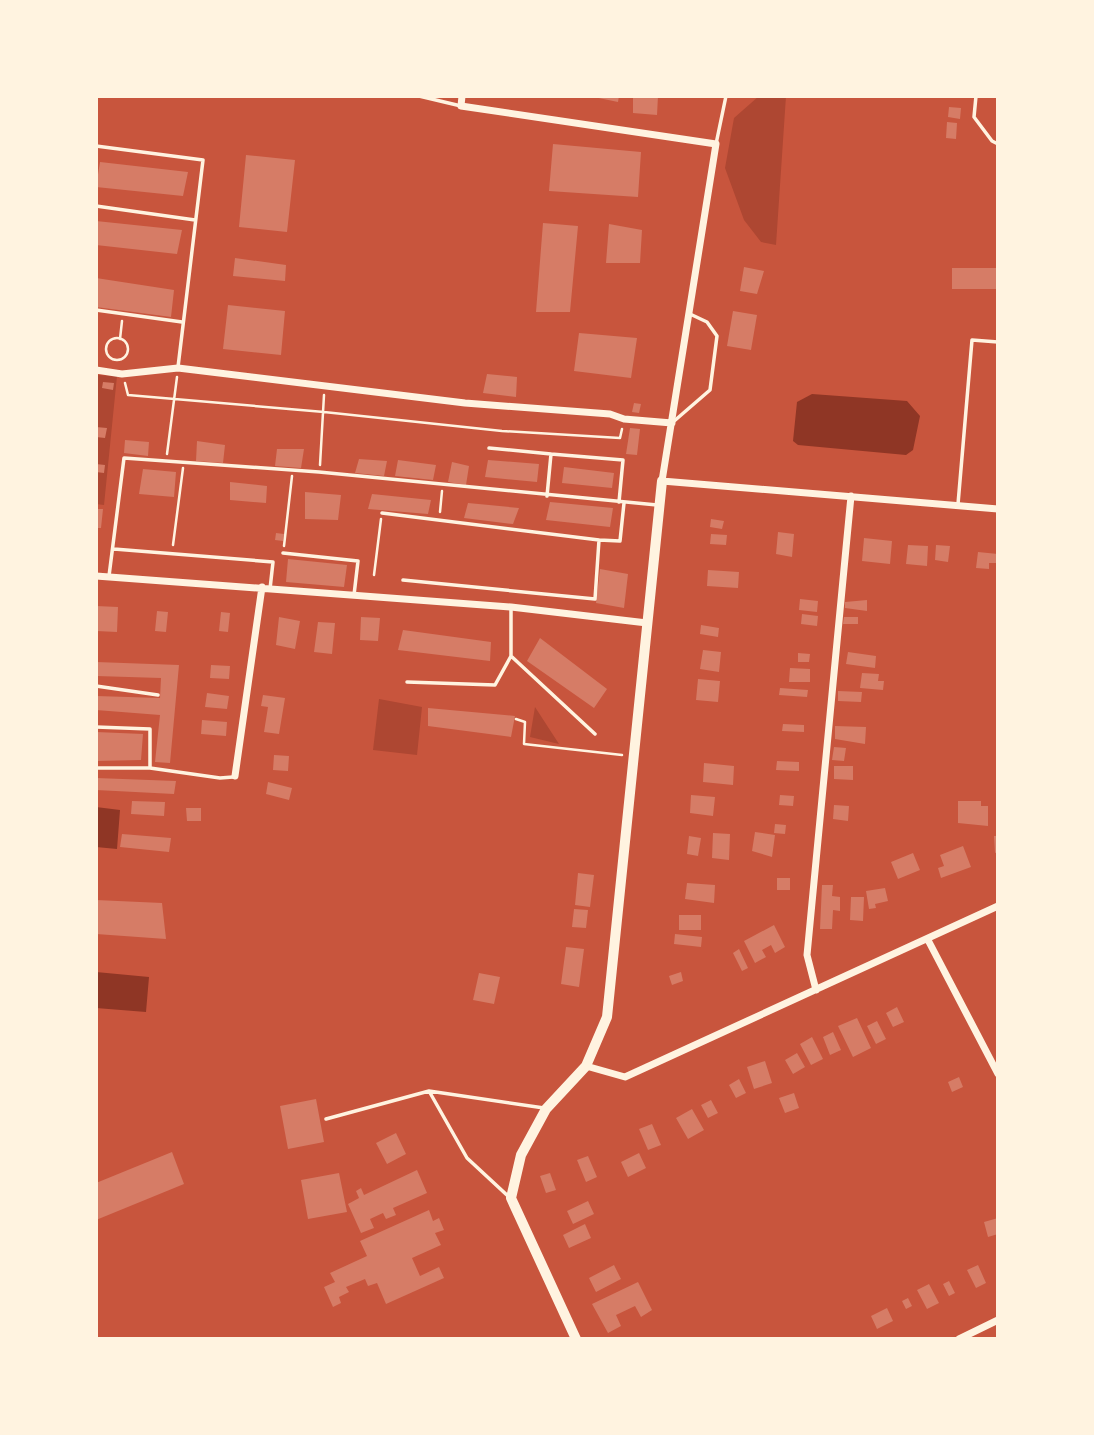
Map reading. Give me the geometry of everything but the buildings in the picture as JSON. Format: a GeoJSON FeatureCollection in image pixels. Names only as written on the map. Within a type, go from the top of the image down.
{"type":"FeatureCollection","features":[{"type":"Feature","properties":{"kind":"street"},"geometry":{"type":"LineString","coordinates":[[462,96],[461,106],[716,144],[662,481],[607,1017],[586,1066],[546,1109],[521,1155],[511,1198],[574,1338]]}},
{"type":"Feature","properties":{"kind":"street"},"geometry":{"type":"LineString","coordinates":[[96,370],[122,374],[178,368],[465,403],[610,414],[624,419],[672,423]]}},
{"type":"Feature","properties":{"kind":"street"},"geometry":{"type":"LineString","coordinates":[[662,481],[998,509]]}},
{"type":"Feature","properties":{"kind":"street"},"geometry":{"type":"LineString","coordinates":[[816,990],[807,955],[851,496]]}},
{"type":"Feature","properties":{"kind":"street"},"geometry":{"type":"LineString","coordinates":[[96,576],[511,607],[647,623]]}},
{"type":"Feature","properties":{"kind":"street"},"geometry":{"type":"LineString","coordinates":[[236,776],[266,588]]}},
{"type":"Feature","properties":{"kind":"street"},"geometry":{"type":"LineString","coordinates":[[586,1066],[625,1077],[998,906]]}},
{"type":"Feature","properties":{"kind":"street"},"geometry":{"type":"LineString","coordinates":[[928,940],[998,1074]]}},
{"type":"Feature","properties":{"kind":"street"},"geometry":{"type":"LineString","coordinates":[[958,1339],[998,1320]]}},
{"type":"Feature","properties":{"kind":"lane"},"geometry":{"type":"LineString","coordinates":[[419,96],[461,106]]}},
{"type":"Feature","properties":{"kind":"lane"},"geometry":{"type":"LineString","coordinates":[[716,144],[726,96]]}},
{"type":"Feature","properties":{"kind":"lane"},"geometry":{"type":"LineString","coordinates":[[976,96],[974,117],[992,141],[998,144]]}},
{"type":"Feature","properties":{"kind":"lane"},"geometry":{"type":"LineString","coordinates":[[96,146],[203,160],[178,368]]}},
{"type":"Feature","properties":{"kind":"lane"},"geometry":{"type":"LineString","coordinates":[[96,206],[195,220]]}},
{"type":"Feature","properties":{"kind":"lane"},"geometry":{"type":"LineString","coordinates":[[96,310],[183,322]]}},
{"type":"Feature","properties":{"kind":"lane"},"geometry":{"type":"LineString","coordinates":[[672,423],[710,390],[717,336],[707,322],[687,312]]}},
{"type":"Feature","properties":{"kind":"lane"},"geometry":{"type":"LineString","coordinates":[[958,504],[972,340],[998,342]]}},
{"type":"Feature","properties":{"kind":"lane"},"geometry":{"type":"LineString","coordinates":[[382,513],[620,541],[623,460],[489,449]]}},
{"type":"Feature","properties":{"kind":"lane"},"geometry":{"type":"LineString","coordinates":[[547,496],[551,454]]}},
{"type":"Feature","properties":{"kind":"lane"},"geometry":{"type":"LineString","coordinates":[[109,577],[124,458],[319,472],[660,505]]}},
{"type":"Feature","properties":{"kind":"lane"},"geometry":{"type":"LineString","coordinates":[[403,580],[595,599],[599,540]]}},
{"type":"Feature","properties":{"kind":"lane"},"geometry":{"type":"LineString","coordinates":[[114,549],[274,562],[266,588]]}},
{"type":"Feature","properties":{"kind":"lane"},"geometry":{"type":"LineString","coordinates":[[283,553],[358,561],[354,595]]}},
{"type":"Feature","properties":{"kind":"lane"},"geometry":{"type":"LineString","coordinates":[[407,682],[495,685],[511,656],[511,607]]}},
{"type":"Feature","properties":{"kind":"lane"},"geometry":{"type":"LineString","coordinates":[[511,656],[595,734]]}},
{"type":"Feature","properties":{"kind":"lane"},"geometry":{"type":"LineString","coordinates":[[96,686],[158,695]]}},
{"type":"Feature","properties":{"kind":"lane"},"geometry":{"type":"LineString","coordinates":[[96,727],[150,729],[150,768]]}},
{"type":"Feature","properties":{"kind":"lane"},"geometry":{"type":"LineString","coordinates":[[96,768],[150,768],[220,778],[236,776]]}},
{"type":"Feature","properties":{"kind":"lane"},"geometry":{"type":"LineString","coordinates":[[429,1091],[467,1158],[511,1198]]}},
{"type":"Feature","properties":{"kind":"lane"},"geometry":{"type":"LineString","coordinates":[[326,1119],[429,1091],[546,1109]]}},
{"type":"Feature","properties":{"kind":"path"},"geometry":{"type":"LineString","coordinates":[[120,339],[122,314]]}},
{"type":"Feature","properties":{"kind":"path"},"geometry":{"type":"LineString","coordinates":[[120,339],[125,342],[127,352],[123,358],[115,359],[108,355],[107,345],[112,340],[120,339]]}},
{"type":"Feature","properties":{"kind":"path"},"geometry":{"type":"LineString","coordinates":[[166,461],[176,400],[178,368]]}},
{"type":"Feature","properties":{"kind":"path"},"geometry":{"type":"LineString","coordinates":[[123,379],[128,395],[324,412],[502,432],[620,438],[624,419]]}},
{"type":"Feature","properties":{"kind":"path"},"geometry":{"type":"LineString","coordinates":[[319,472],[325,386]]}},
{"type":"Feature","properties":{"kind":"path"},"geometry":{"type":"LineString","coordinates":[[172,554],[184,462]]}},
{"type":"Feature","properties":{"kind":"path"},"geometry":{"type":"LineString","coordinates":[[283,553],[293,470]]}},
{"type":"Feature","properties":{"kind":"path"},"geometry":{"type":"LineString","coordinates":[[439,519],[443,485]]}},
{"type":"Feature","properties":{"kind":"path"},"geometry":{"type":"LineString","coordinates":[[374,575],[382,513]]}},
{"type":"Feature","properties":{"kind":"path"},"geometry":{"type":"LineString","coordinates":[[516,719],[525,722],[524,744],[635,756]]}},
{"type":"Feature","properties":{"kind":"shaded area"},"geometry":{"type":"Polygon","coordinates":[[[759,96],[786,96],[776,245],[761,242],[744,220],[725,168],[734,118],[759,96]]]}},
{"type":"Feature","properties":{"kind":"shaded area"},"geometry":{"type":"Polygon","coordinates":[[[96,375],[117,376],[104,505],[96,504],[96,375]]]}},
{"type":"Feature","properties":{"kind":"shaded area"},"geometry":{"type":"Polygon","coordinates":[[[812,394],[907,401],[920,416],[913,450],[906,455],[798,445],[793,441],[797,402],[812,394]]]}},
{"type":"Feature","properties":{"kind":"shaded area"},"geometry":{"type":"Polygon","coordinates":[[[379,699],[422,707],[417,755],[373,750],[379,699]]]}},
{"type":"Feature","properties":{"kind":"shaded area"},"geometry":{"type":"Polygon","coordinates":[[[535,707],[559,744],[530,737],[535,707]]]}},
{"type":"Feature","properties":{"kind":"shaded area"},"geometry":{"type":"Polygon","coordinates":[[[96,807],[120,810],[117,849],[96,847],[96,807]]]}},
{"type":"Feature","properties":{"kind":"shaded area"},"geometry":{"type":"Polygon","coordinates":[[[96,972],[149,977],[146,1012],[96,1008],[96,972]]]}}]}
